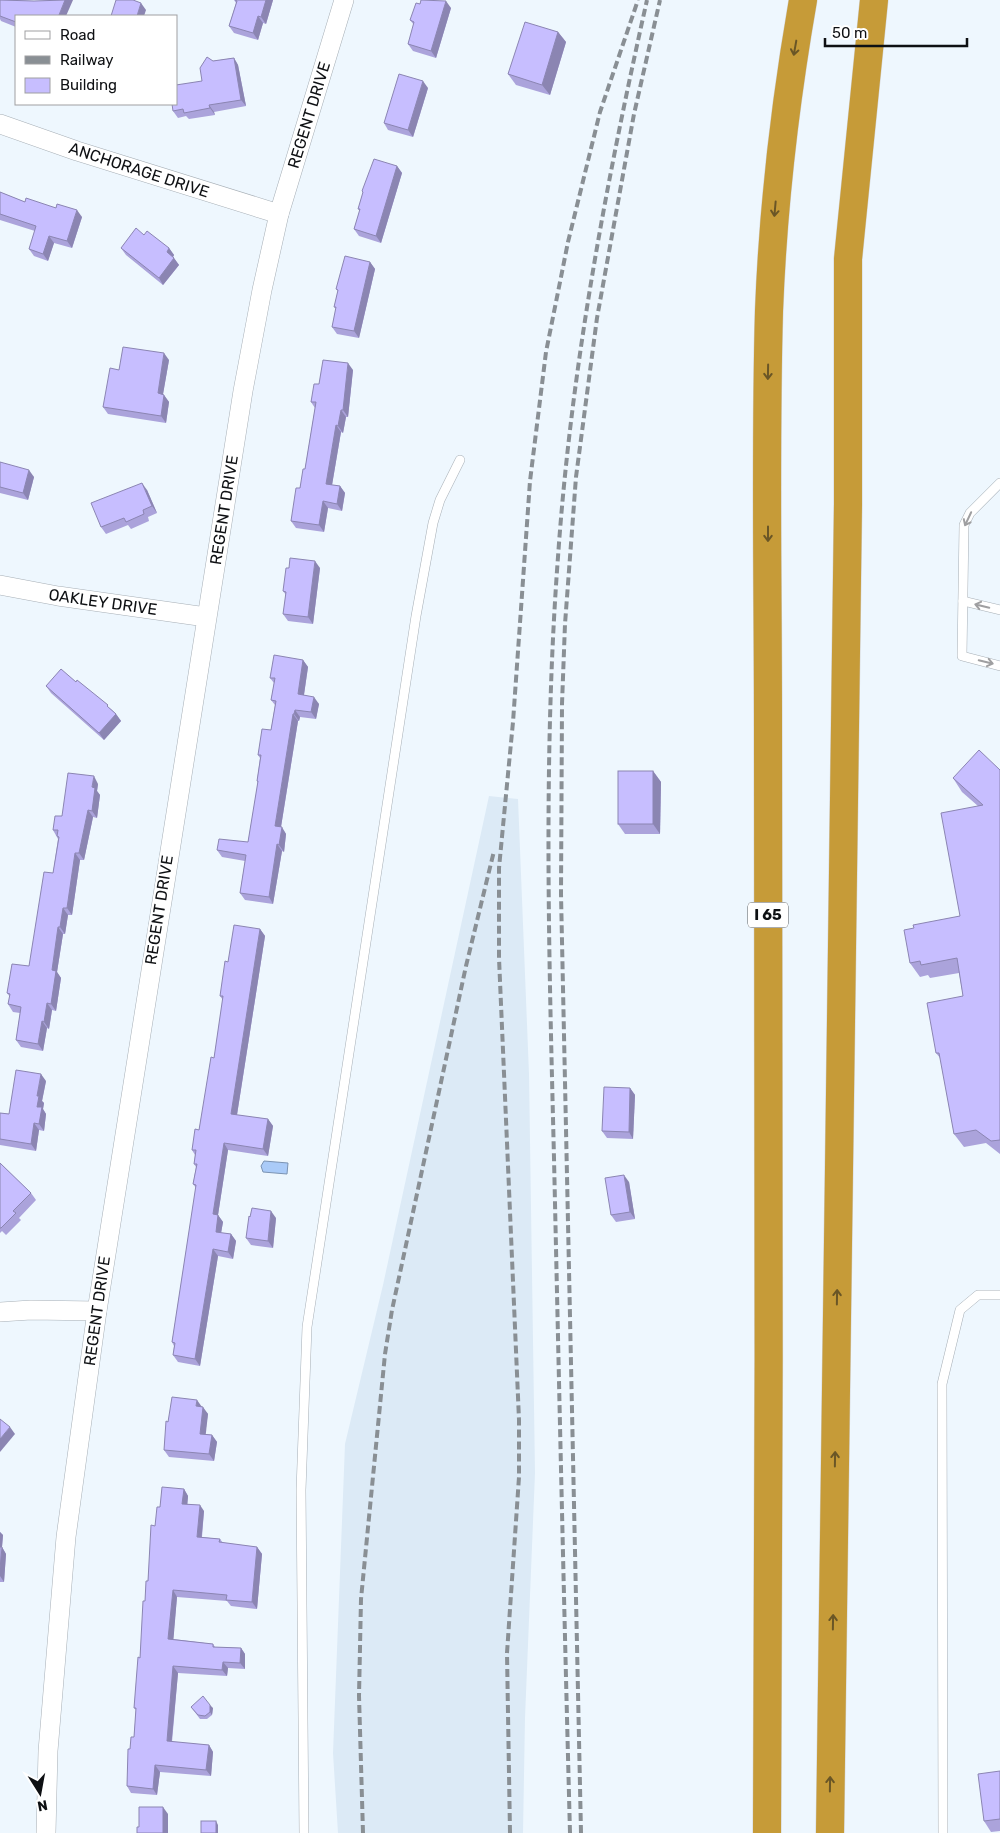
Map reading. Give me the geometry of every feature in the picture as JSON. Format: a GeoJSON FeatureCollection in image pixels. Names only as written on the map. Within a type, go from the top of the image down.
{"type":"FeatureCollection","features":[{"type":"Feature","properties":{"kind":"highway","name":"I 65"},"geometry":{"type":"LineString","coordinates":[[767,1833],[769,1582],[769,311],[775,207],[782,138],[791,68],[803,0]]}},
{"type":"Feature","properties":{"kind":"highway"},"geometry":{"type":"LineString","coordinates":[[830,1833],[848,504],[848,259],[874,0]]}},
{"type":"Feature","properties":{"kind":"street","name":"REGENT DRIVE"},"geometry":{"type":"LineString","coordinates":[[46,1833],[48,1760],[66,1537],[97,1311],[206,617],[243,390],[262,290],[279,214],[344,0]]}},
{"type":"Feature","properties":{"kind":"street","name":"ANCHORAGE DRIVE"},"geometry":{"type":"LineString","coordinates":[[0,124],[77,151],[279,214]]}},
{"type":"Feature","properties":{"kind":"street","name":"OAKLEY DRIVE"},"geometry":{"type":"LineString","coordinates":[[0,585],[58,596],[206,617]]}},
{"type":"Feature","properties":{"kind":"street"},"geometry":{"type":"LineString","coordinates":[[0,1312],[31,1310],[97,1311]]}},
{"type":"Feature","properties":{"kind":"lane"},"geometry":{"type":"LineString","coordinates":[[304,1833],[301,1490],[307,1328],[417,607],[433,523],[440,500],[460,460]]}},
{"type":"Feature","properties":{"kind":"lane"},"geometry":{"type":"LineString","coordinates":[[1000,483],[966,518],[964,535],[962,656],[1000,666]]}},
{"type":"Feature","properties":{"kind":"lane"},"geometry":{"type":"LineString","coordinates":[[963,601],[1000,610]]}},
{"type":"Feature","properties":{"kind":"lane"},"geometry":{"type":"LineString","coordinates":[[943,1833],[942,1384],[960,1310],[978,1295],[1000,1295]]}},
{"type":"Feature","properties":{"kind":"shaded area"},"geometry":{"type":"Polygon","coordinates":[[[489,796],[518,799],[529,1074],[535,1473],[525,1718],[523,1833],[338,1833],[333,1753],[345,1444],[383,1285],[489,796]]]}},
{"type":"Feature","properties":{"kind":"water"},"geometry":{"type":"Polygon","coordinates":[[[264,1161],[288,1163],[287,1174],[263,1172],[261,1166],[264,1161]]]}},
{"type":"Feature","properties":{"kind":"building"},"geometry":{"type":"Polygon","coordinates":[[[0,0],[65,0],[59,15],[15,15],[15,22],[0,16],[0,0]]]}},
{"type":"Feature","properties":{"kind":"building"},"geometry":{"type":"Polygon","coordinates":[[[116,0],[133,0],[141,3],[137,15],[111,15],[116,0]]]}},
{"type":"Feature","properties":{"kind":"building"},"geometry":{"type":"Polygon","coordinates":[[[235,0],[266,0],[261,17],[258,16],[253,33],[229,26],[237,1],[235,0]]]}},
{"type":"Feature","properties":{"kind":"building"},"geometry":{"type":"Polygon","coordinates":[[[421,0],[446,1],[431,51],[408,44],[414,22],[410,20],[416,3],[420,4],[421,0]]]}},
{"type":"Feature","properties":{"kind":"building"},"geometry":{"type":"Polygon","coordinates":[[[525,22],[558,32],[542,85],[508,74],[525,22]]]}},
{"type":"Feature","properties":{"kind":"building"},"geometry":{"type":"Polygon","coordinates":[[[207,57],[213,61],[234,58],[241,100],[209,105],[210,108],[184,113],[183,109],[173,111],[172,105],[178,105],[178,85],[202,81],[200,68],[207,57]]]}},
{"type":"Feature","properties":{"kind":"building"},"geometry":{"type":"Polygon","coordinates":[[[399,74],[423,81],[408,130],[384,123],[399,74]]]}},
{"type":"Feature","properties":{"kind":"building"},"geometry":{"type":"Polygon","coordinates":[[[374,159],[397,166],[376,236],[354,229],[360,209],[358,209],[362,191],[374,159]]]}},
{"type":"Feature","properties":{"kind":"building"},"geometry":{"type":"Polygon","coordinates":[[[0,192],[25,202],[26,198],[56,208],[57,204],[77,210],[67,241],[49,236],[43,254],[29,249],[36,226],[0,214],[0,192]]]}},
{"type":"Feature","properties":{"kind":"building"},"geometry":{"type":"Polygon","coordinates":[[[136,228],[144,235],[147,231],[169,248],[167,252],[174,258],[159,278],[121,248],[136,228]]]}},
{"type":"Feature","properties":{"kind":"building"},"geometry":{"type":"Polygon","coordinates":[[[345,256],[370,262],[354,331],[332,327],[338,290],[336,289],[345,256]]]}},
{"type":"Feature","properties":{"kind":"building"},"geometry":{"type":"Polygon","coordinates":[[[123,347],[164,353],[158,393],[164,395],[161,416],[103,407],[110,368],[119,370],[123,347]]]}},
{"type":"Feature","properties":{"kind":"building"},"geometry":{"type":"Polygon","coordinates":[[[323,360],[348,363],[343,410],[341,410],[338,426],[336,425],[326,484],[340,486],[337,504],[323,501],[319,525],[291,521],[296,488],[300,488],[303,469],[305,469],[316,402],[311,402],[314,384],[319,384],[323,360]]]}},
{"type":"Feature","properties":{"kind":"building"},"geometry":{"type":"Polygon","coordinates":[[[0,462],[29,470],[23,493],[0,487],[0,462]]]}},
{"type":"Feature","properties":{"kind":"building"},"geometry":{"type":"Polygon","coordinates":[[[142,483],[152,506],[143,510],[144,514],[126,522],[124,518],[101,527],[91,503],[142,483]]]}},
{"type":"Feature","properties":{"kind":"building"},"geometry":{"type":"Polygon","coordinates":[[[290,558],[315,561],[308,617],[283,614],[286,592],[283,591],[286,568],[289,568],[290,558]]]}},
{"type":"Feature","properties":{"kind":"building"},"geometry":{"type":"Polygon","coordinates":[[[274,655],[303,660],[298,694],[314,697],[311,712],[295,710],[293,714],[275,826],[282,827],[279,845],[277,844],[269,897],[240,893],[246,855],[217,850],[219,839],[248,842],[258,781],[261,755],[258,755],[262,729],[271,730],[276,701],[271,700],[275,678],[270,678],[274,655]]]}},
{"type":"Feature","properties":{"kind":"building"},"geometry":{"type":"Polygon","coordinates":[[[61,669],[108,705],[116,714],[99,733],[46,686],[61,669]]]}},
{"type":"Feature","properties":{"kind":"building"},"geometry":{"type":"Polygon","coordinates":[[[979,750],[1000,770],[1000,1140],[991,1141],[976,1130],[954,1134],[939,1053],[936,1053],[927,1003],[963,996],[957,958],[921,965],[920,961],[910,963],[904,930],[914,928],[913,925],[960,916],[941,813],[983,805],[953,778],[979,750]]]}},
{"type":"Feature","properties":{"kind":"building"},"geometry":{"type":"Polygon","coordinates":[[[618,771],[653,771],[653,824],[618,824],[618,771]]]}},
{"type":"Feature","properties":{"kind":"building"},"geometry":{"type":"Polygon","coordinates":[[[68,773],[94,776],[92,787],[95,788],[92,811],[88,810],[79,853],[75,853],[67,908],[63,908],[60,927],[58,927],[52,970],[56,971],[51,1004],[47,1003],[38,1044],[16,1040],[21,1007],[8,1004],[10,994],[7,993],[12,964],[29,966],[44,872],[53,873],[59,837],[57,836],[58,830],[53,830],[55,816],[62,816],[68,773]]]}},
{"type":"Feature","properties":{"kind":"building"},"geometry":{"type":"Polygon","coordinates":[[[234,925],[260,929],[231,1114],[268,1119],[263,1149],[224,1143],[213,1214],[218,1215],[216,1232],[231,1234],[228,1252],[213,1249],[195,1359],[173,1355],[175,1343],[172,1342],[196,1185],[193,1184],[197,1164],[194,1164],[196,1150],[192,1150],[195,1129],[199,1130],[211,1057],[214,1058],[223,996],[220,996],[225,961],[228,962],[234,925]]]}},
{"type":"Feature","properties":{"kind":"building"},"geometry":{"type":"Polygon","coordinates":[[[16,1070],[41,1074],[37,1107],[42,1107],[39,1124],[34,1123],[31,1144],[0,1139],[0,1113],[9,1114],[16,1070]]]}},
{"type":"Feature","properties":{"kind":"building"},"geometry":{"type":"Polygon","coordinates":[[[604,1087],[630,1088],[629,1132],[602,1131],[604,1087]]]}},
{"type":"Feature","properties":{"kind":"building"},"geometry":{"type":"Polygon","coordinates":[[[0,1163],[31,1193],[13,1211],[16,1213],[1,1228],[0,1228],[0,1163]]]}},
{"type":"Feature","properties":{"kind":"building"},"geometry":{"type":"Polygon","coordinates":[[[624,1175],[630,1212],[611,1215],[605,1178],[624,1175]]]}},
{"type":"Feature","properties":{"kind":"building"},"geometry":{"type":"Polygon","coordinates":[[[252,1208],[271,1211],[268,1241],[246,1238],[252,1208]]]}},
{"type":"Feature","properties":{"kind":"building"},"geometry":{"type":"Polygon","coordinates":[[[172,1397],[197,1400],[196,1406],[203,1407],[200,1434],[212,1435],[209,1454],[164,1450],[166,1421],[168,1422],[172,1397]]]}},
{"type":"Feature","properties":{"kind":"building"},"geometry":{"type":"Polygon","coordinates":[[[0,1419],[10,1427],[0,1439],[0,1419]]]}},
{"type":"Feature","properties":{"kind":"building"},"geometry":{"type":"Polygon","coordinates":[[[162,1487],[184,1489],[182,1504],[200,1505],[197,1537],[220,1539],[219,1542],[257,1547],[252,1602],[226,1600],[227,1595],[173,1590],[168,1639],[213,1644],[213,1647],[241,1648],[240,1663],[223,1662],[222,1670],[173,1666],[167,1741],[209,1745],[206,1770],[155,1765],[153,1789],[127,1786],[128,1749],[130,1749],[131,1737],[134,1737],[138,1657],[140,1658],[143,1601],[145,1601],[146,1581],[148,1581],[151,1525],[155,1526],[157,1507],[160,1507],[162,1487]]]}},
{"type":"Feature","properties":{"kind":"building"},"geometry":{"type":"Polygon","coordinates":[[[0,1547],[2,1547],[0,1569],[0,1547]]]}},
{"type":"Feature","properties":{"kind":"building"},"geometry":{"type":"Polygon","coordinates":[[[203,1696],[210,1705],[210,1712],[205,1716],[198,1715],[191,1707],[203,1696]]]}},
{"type":"Feature","properties":{"kind":"building"},"geometry":{"type":"Polygon","coordinates":[[[1000,1771],[1000,1819],[984,1821],[978,1774],[1000,1771]]]}},
{"type":"Feature","properties":{"kind":"building"},"geometry":{"type":"Polygon","coordinates":[[[139,1807],[163,1807],[163,1833],[137,1833],[137,1827],[139,1827],[139,1807]]]}},
{"type":"Feature","properties":{"kind":"building"},"geometry":{"type":"Polygon","coordinates":[[[201,1821],[216,1821],[216,1833],[201,1833],[201,1821]]]}},
{"type":"Feature","properties":{"kind":"railway"},"geometry":{"type":"LineString","coordinates":[[510,1833],[507,1653],[519,1477],[519,1420],[499,958],[499,868],[513,722],[530,481],[546,352],[568,242],[600,112],[638,0]]}},
{"type":"Feature","properties":{"kind":"railway"},"geometry":{"type":"LineString","coordinates":[[570,1833],[550,1007],[548,857],[553,632],[564,487],[581,346],[604,207],[647,0]]}},
{"type":"Feature","properties":{"kind":"railway"},"geometry":{"type":"LineString","coordinates":[[581,1833],[561,894],[562,704],[565,624],[576,477],[597,318],[634,114],[660,0]]}},
{"type":"Feature","properties":{"kind":"railway"},"geometry":{"type":"LineString","coordinates":[[363,1833],[359,1696],[361,1599],[385,1354],[392,1310],[466,966],[494,851]]}}]}
